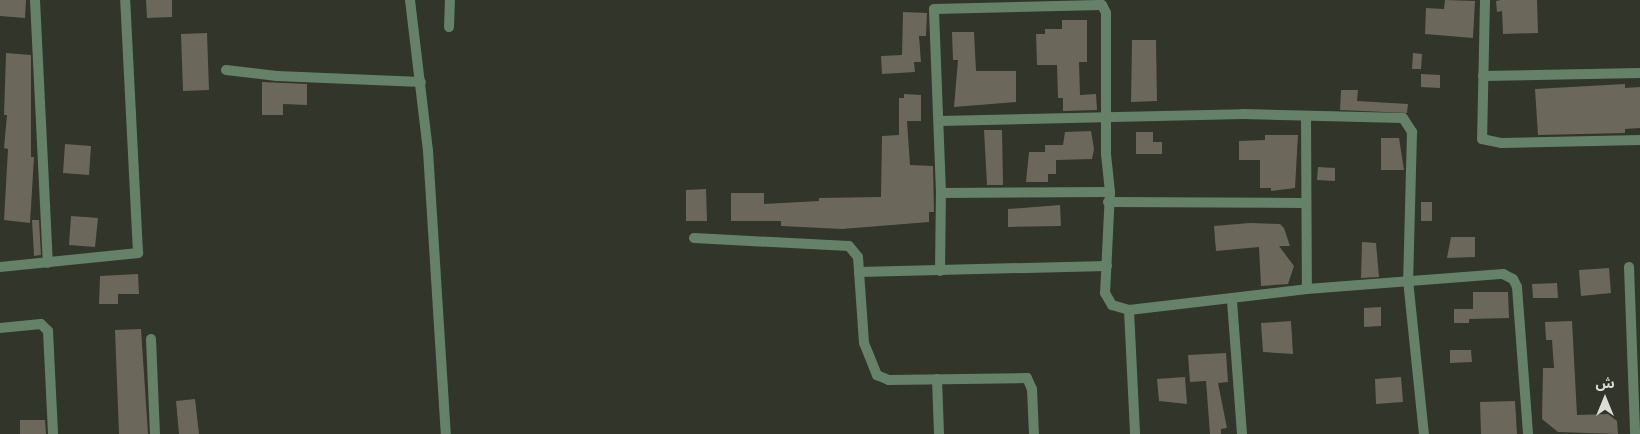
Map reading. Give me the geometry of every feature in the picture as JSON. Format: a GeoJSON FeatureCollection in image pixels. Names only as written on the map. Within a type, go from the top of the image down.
{"type":"FeatureCollection","features":[{"type":"Feature","properties":{"kind":"street"},"geometry":{"type":"LineString","coordinates":[[35,0],[48,263]]}},
{"type":"Feature","properties":{"kind":"street"},"geometry":{"type":"LineString","coordinates":[[0,267],[132,255],[139,249],[125,0]]}},
{"type":"Feature","properties":{"kind":"street"},"geometry":{"type":"LineString","coordinates":[[410,0],[421,82],[446,434]]}},
{"type":"Feature","properties":{"kind":"street"},"geometry":{"type":"LineString","coordinates":[[450,0],[450,27]]}},
{"type":"Feature","properties":{"kind":"street"},"geometry":{"type":"LineString","coordinates":[[1485,0],[1480,134],[1486,142],[1640,140]]}},
{"type":"Feature","properties":{"kind":"street"},"geometry":{"type":"LineString","coordinates":[[940,271],[942,193],[940,121],[932,14],[939,7],[1102,5],[1106,13],[1109,197],[1108,266],[1105,293],[1112,305],[1129,310],[1232,301],[1307,289],[1492,273],[1513,278],[1520,308],[1528,434]]}},
{"type":"Feature","properties":{"kind":"street"},"geometry":{"type":"LineString","coordinates":[[226,70],[278,76],[421,82]]}},
{"type":"Feature","properties":{"kind":"street"},"geometry":{"type":"LineString","coordinates":[[1483,76],[1640,73]]}},
{"type":"Feature","properties":{"kind":"street"},"geometry":{"type":"LineString","coordinates":[[940,121],[1107,116],[1306,116],[1397,117],[1411,126],[1408,280],[1424,434]]}},
{"type":"Feature","properties":{"kind":"street"},"geometry":{"type":"LineString","coordinates":[[1306,116],[1304,203],[1307,289]]}},
{"type":"Feature","properties":{"kind":"street"},"geometry":{"type":"LineString","coordinates":[[942,193],[1304,203]]}},
{"type":"Feature","properties":{"kind":"street"},"geometry":{"type":"LineString","coordinates":[[694,238],[849,246],[858,257],[864,343],[877,374],[889,380],[1027,378],[1032,389],[1034,434]]}},
{"type":"Feature","properties":{"kind":"street"},"geometry":{"type":"LineString","coordinates":[[859,272],[1108,266]]}},
{"type":"Feature","properties":{"kind":"street"},"geometry":{"type":"LineString","coordinates":[[1629,267],[1636,434]]}},
{"type":"Feature","properties":{"kind":"street"},"geometry":{"type":"LineString","coordinates":[[1232,301],[1242,434]]}},
{"type":"Feature","properties":{"kind":"street"},"geometry":{"type":"LineString","coordinates":[[1129,310],[1135,434]]}},
{"type":"Feature","properties":{"kind":"street"},"geometry":{"type":"LineString","coordinates":[[0,328],[41,324],[48,331],[53,434]]}},
{"type":"Feature","properties":{"kind":"street"},"geometry":{"type":"LineString","coordinates":[[151,339],[155,434]]}},
{"type":"Feature","properties":{"kind":"street"},"geometry":{"type":"LineString","coordinates":[[937,379],[939,434]]}},
{"type":"Feature","properties":{"kind":"building"},"geometry":{"type":"Polygon","coordinates":[[[0,0],[26,0],[25,18],[0,16],[0,0]]]}},
{"type":"Feature","properties":{"kind":"building"},"geometry":{"type":"Polygon","coordinates":[[[146,0],[172,0],[172,17],[147,18],[146,0]]]}},
{"type":"Feature","properties":{"kind":"building"},"geometry":{"type":"Polygon","coordinates":[[[1445,0],[1475,1],[1473,38],[1425,34],[1426,8],[1444,9],[1445,0]]]}},
{"type":"Feature","properties":{"kind":"building"},"geometry":{"type":"Polygon","coordinates":[[[1537,0],[1538,33],[1503,34],[1502,11],[1497,12],[1496,1],[1537,0]]]}},
{"type":"Feature","properties":{"kind":"building"},"geometry":{"type":"Polygon","coordinates":[[[903,12],[927,13],[926,36],[919,36],[921,62],[914,62],[915,72],[882,74],[881,56],[902,55],[903,12]]]}},
{"type":"Feature","properties":{"kind":"building"},"geometry":{"type":"Polygon","coordinates":[[[1062,20],[1087,20],[1087,62],[1079,62],[1080,95],[1096,94],[1097,110],[1063,111],[1063,98],[1058,98],[1057,65],[1037,65],[1036,34],[1045,34],[1045,29],[1062,29],[1062,20]]]}},
{"type":"Feature","properties":{"kind":"building"},"geometry":{"type":"Polygon","coordinates":[[[952,32],[974,32],[976,71],[1016,71],[1016,102],[954,107],[958,60],[953,60],[952,32]]]}},
{"type":"Feature","properties":{"kind":"building"},"geometry":{"type":"Polygon","coordinates":[[[207,33],[209,90],[183,91],[181,34],[207,33]]]}},
{"type":"Feature","properties":{"kind":"building"},"geometry":{"type":"Polygon","coordinates":[[[1132,40],[1156,40],[1157,101],[1131,102],[1132,40]]]}},
{"type":"Feature","properties":{"kind":"building"},"geometry":{"type":"Polygon","coordinates":[[[6,53],[31,55],[31,157],[34,157],[30,223],[4,220],[8,149],[4,148],[7,115],[4,115],[6,53]]]}},
{"type":"Feature","properties":{"kind":"building"},"geometry":{"type":"Polygon","coordinates":[[[1413,53],[1422,54],[1421,69],[1412,69],[1413,53]]]}},
{"type":"Feature","properties":{"kind":"building"},"geometry":{"type":"Polygon","coordinates":[[[1421,74],[1440,75],[1440,88],[1421,87],[1421,74]]]}},
{"type":"Feature","properties":{"kind":"building"},"geometry":{"type":"Polygon","coordinates":[[[262,82],[307,84],[307,105],[283,104],[283,115],[262,115],[262,82]]]}},
{"type":"Feature","properties":{"kind":"building"},"geometry":{"type":"Polygon","coordinates":[[[1625,84],[1625,88],[1640,87],[1640,128],[1625,129],[1625,133],[1538,135],[1535,89],[1625,84]]]}},
{"type":"Feature","properties":{"kind":"building"},"geometry":{"type":"Polygon","coordinates":[[[1341,90],[1358,90],[1357,101],[1408,104],[1407,113],[1340,110],[1341,90]]]}},
{"type":"Feature","properties":{"kind":"building"},"geometry":{"type":"Polygon","coordinates":[[[904,94],[921,95],[921,121],[907,121],[910,165],[933,166],[934,212],[929,212],[929,222],[842,229],[781,226],[781,221],[731,221],[731,193],[764,193],[764,204],[819,201],[819,198],[881,197],[882,136],[899,135],[899,98],[904,98],[904,94]]]}},
{"type":"Feature","properties":{"kind":"building"},"geometry":{"type":"Polygon","coordinates":[[[984,130],[1002,130],[1003,185],[987,185],[984,130]]]}},
{"type":"Feature","properties":{"kind":"building"},"geometry":{"type":"Polygon","coordinates":[[[1091,131],[1094,149],[1092,159],[1056,160],[1056,174],[1048,174],[1048,182],[1026,182],[1029,152],[1045,152],[1045,145],[1063,145],[1065,132],[1091,131]]]}},
{"type":"Feature","properties":{"kind":"building"},"geometry":{"type":"Polygon","coordinates":[[[1136,132],[1153,132],[1153,142],[1162,142],[1162,154],[1136,154],[1136,132]]]}},
{"type":"Feature","properties":{"kind":"building"},"geometry":{"type":"Polygon","coordinates":[[[1265,135],[1298,135],[1295,188],[1271,191],[1271,188],[1260,188],[1260,160],[1239,160],[1239,141],[1265,140],[1265,135]]]}},
{"type":"Feature","properties":{"kind":"building"},"geometry":{"type":"Polygon","coordinates":[[[1381,138],[1399,138],[1404,170],[1381,170],[1381,138]]]}},
{"type":"Feature","properties":{"kind":"building"},"geometry":{"type":"Polygon","coordinates":[[[65,144],[91,146],[89,175],[63,173],[65,144]]]}},
{"type":"Feature","properties":{"kind":"building"},"geometry":{"type":"Polygon","coordinates":[[[1318,167],[1335,168],[1335,181],[1317,180],[1318,167]]]}},
{"type":"Feature","properties":{"kind":"building"},"geometry":{"type":"Polygon","coordinates":[[[706,189],[707,221],[686,221],[686,190],[706,189]]]}},
{"type":"Feature","properties":{"kind":"building"},"geometry":{"type":"Polygon","coordinates":[[[1421,202],[1432,202],[1432,221],[1421,221],[1421,202]]]}},
{"type":"Feature","properties":{"kind":"building"},"geometry":{"type":"Polygon","coordinates":[[[1060,205],[1061,226],[1008,227],[1008,209],[1060,205]]]}},
{"type":"Feature","properties":{"kind":"building"},"geometry":{"type":"Polygon","coordinates":[[[71,216],[98,218],[95,247],[69,245],[71,216]]]}},
{"type":"Feature","properties":{"kind":"building"},"geometry":{"type":"Polygon","coordinates":[[[32,220],[39,220],[41,255],[34,256],[32,220]]]}},
{"type":"Feature","properties":{"kind":"building"},"geometry":{"type":"Polygon","coordinates":[[[1250,223],[1280,224],[1284,228],[1290,246],[1279,246],[1294,266],[1288,284],[1261,286],[1259,247],[1216,251],[1214,226],[1250,223]]]}},
{"type":"Feature","properties":{"kind":"building"},"geometry":{"type":"Polygon","coordinates":[[[1451,237],[1475,237],[1475,257],[1447,258],[1451,237]]]}},
{"type":"Feature","properties":{"kind":"building"},"geometry":{"type":"Polygon","coordinates":[[[1362,242],[1376,243],[1379,277],[1361,278],[1362,242]]]}},
{"type":"Feature","properties":{"kind":"building"},"geometry":{"type":"Polygon","coordinates":[[[1609,268],[1611,293],[1581,296],[1579,270],[1609,268]]]}},
{"type":"Feature","properties":{"kind":"building"},"geometry":{"type":"Polygon","coordinates":[[[138,274],[139,294],[118,294],[118,304],[99,304],[100,276],[138,274]]]}},
{"type":"Feature","properties":{"kind":"building"},"geometry":{"type":"Polygon","coordinates":[[[1557,283],[1558,298],[1533,298],[1532,284],[1557,283]]]}},
{"type":"Feature","properties":{"kind":"building"},"geometry":{"type":"Polygon","coordinates":[[[1473,292],[1508,292],[1509,318],[1469,319],[1469,323],[1454,323],[1454,309],[1473,309],[1473,292]]]}},
{"type":"Feature","properties":{"kind":"building"},"geometry":{"type":"Polygon","coordinates":[[[1381,307],[1381,326],[1364,327],[1364,308],[1381,307]]]}},
{"type":"Feature","properties":{"kind":"building"},"geometry":{"type":"Polygon","coordinates":[[[1291,321],[1293,354],[1263,352],[1261,323],[1291,321]]]}},
{"type":"Feature","properties":{"kind":"building"},"geometry":{"type":"Polygon","coordinates":[[[1572,321],[1577,415],[1608,414],[1617,421],[1618,434],[1558,432],[1542,419],[1543,368],[1554,368],[1552,340],[1546,340],[1545,322],[1572,321]]]}},
{"type":"Feature","properties":{"kind":"building"},"geometry":{"type":"Polygon","coordinates":[[[141,329],[148,434],[119,434],[115,330],[141,329]]]}},
{"type":"Feature","properties":{"kind":"building"},"geometry":{"type":"Polygon","coordinates":[[[1450,350],[1471,350],[1472,362],[1450,363],[1450,350]]]}},
{"type":"Feature","properties":{"kind":"building"},"geometry":{"type":"Polygon","coordinates":[[[1226,353],[1228,382],[1218,383],[1227,428],[1221,429],[1221,434],[1210,434],[1206,381],[1190,382],[1188,355],[1226,353]]]}},
{"type":"Feature","properties":{"kind":"building"},"geometry":{"type":"Polygon","coordinates":[[[1185,377],[1187,404],[1159,401],[1157,379],[1185,377]]]}},
{"type":"Feature","properties":{"kind":"building"},"geometry":{"type":"Polygon","coordinates":[[[1401,377],[1403,402],[1376,404],[1375,379],[1401,377]]]}},
{"type":"Feature","properties":{"kind":"building"},"geometry":{"type":"Polygon","coordinates":[[[195,399],[199,434],[179,434],[176,401],[195,399]]]}},
{"type":"Feature","properties":{"kind":"building"},"geometry":{"type":"Polygon","coordinates":[[[1515,401],[1517,434],[1481,434],[1480,402],[1515,401]]]}},
{"type":"Feature","properties":{"kind":"building"},"geometry":{"type":"Polygon","coordinates":[[[20,420],[45,420],[46,434],[20,434],[20,420]]]}}]}
